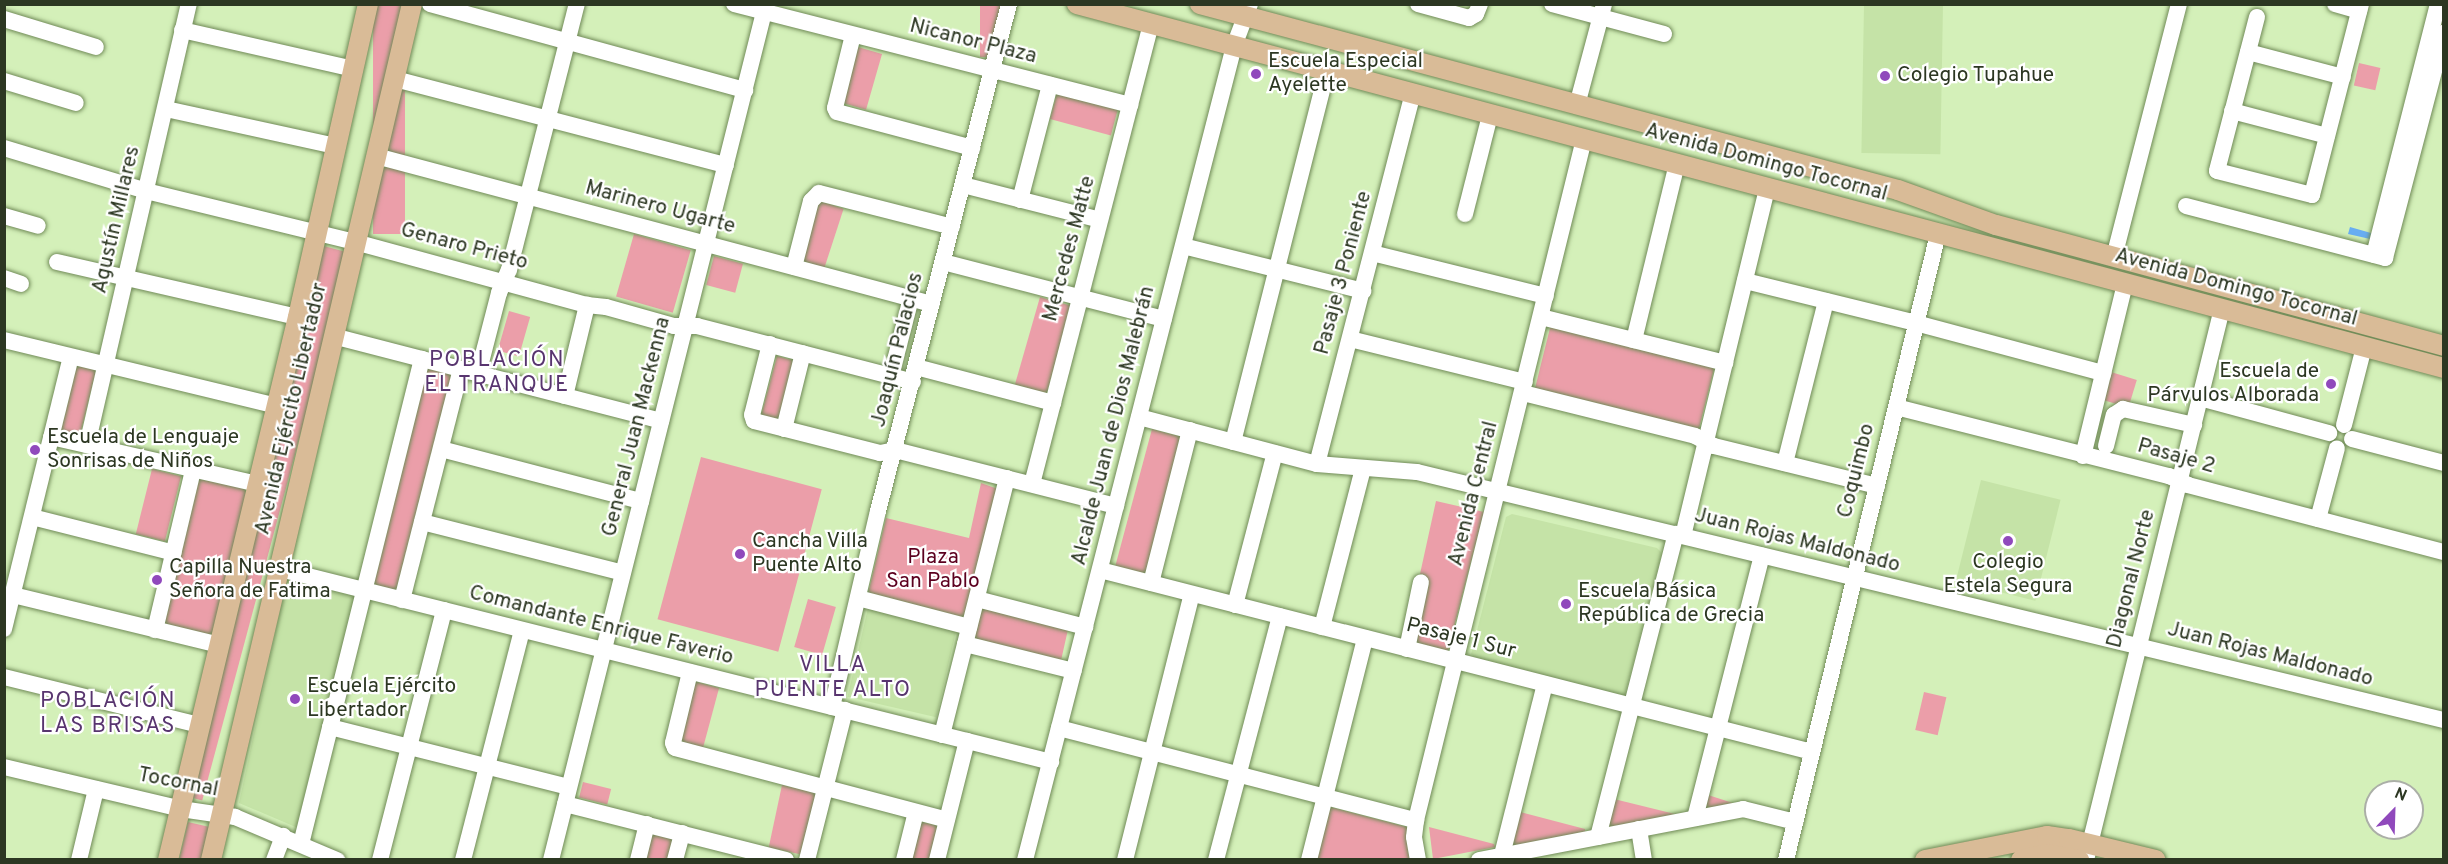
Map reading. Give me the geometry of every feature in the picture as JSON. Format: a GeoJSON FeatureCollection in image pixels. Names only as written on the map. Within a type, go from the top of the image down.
{"type":"FeatureCollection","features":[{"type":"Feature","properties":{"kind":"main road","name":"Avenida Ejército Libertador"},"geometry":{"type":"LineString","coordinates":[[168,860],[298,317],[368,4]]}},
{"type":"Feature","properties":{"kind":"main road","name":"Avenida Ejército Libertador"},"geometry":{"type":"LineString","coordinates":[[211,860],[412,4]]}},
{"type":"Feature","properties":{"kind":"main road","name":"Avenida Domingo Tocornal"},"geometry":{"type":"LineString","coordinates":[[1077,4],[2443,368]]}},
{"type":"Feature","properties":{"kind":"main road","name":"Avenida Domingo Tocornal"},"geometry":{"type":"LineString","coordinates":[[1200,4],[1249,11],[1501,85],[1898,190],[1996,225],[2444,346]]}},
{"type":"Feature","properties":{"kind":"main road"},"geometry":{"type":"LineString","coordinates":[[1490,115],[1485,103],[1485,95],[1501,85]]}},
{"type":"Feature","properties":{"kind":"main road"},"geometry":{"type":"LineString","coordinates":[[1667,129],[1668,162]]}},
{"type":"Feature","properties":{"kind":"main road"},"geometry":{"type":"LineString","coordinates":[[2164,294],[2172,284],[2170,272]]}},
{"type":"Feature","properties":{"kind":"main road"},"geometry":{"type":"LineString","coordinates":[[2185,299],[2183,288],[2190,277]]}},
{"type":"Feature","properties":{"kind":"main road"},"geometry":{"type":"LineString","coordinates":[[2318,335],[2324,324],[2324,313]]}},
{"type":"Feature","properties":{"kind":"main road"},"geometry":{"type":"LineString","coordinates":[[2021,860],[2041,846]]}},
{"type":"Feature","properties":{"kind":"main road"},"geometry":{"type":"LineString","coordinates":[[1925,860],[2041,846],[2061,855],[2085,854],[2156,860]]}},
{"type":"Feature","properties":{"kind":"street","name":"Agustín Millares"},"geometry":{"type":"LineString","coordinates":[[87,445],[189,4]]}},
{"type":"Feature","properties":{"kind":"street"},"geometry":{"type":"LineString","coordinates":[[430,4],[745,90]]}},
{"type":"Feature","properties":{"kind":"street"},"geometry":{"type":"LineString","coordinates":[[478,374],[528,196],[577,4]]}},
{"type":"Feature","properties":{"kind":"street","name":"Nicanor Plaza"},"geometry":{"type":"LineString","coordinates":[[734,4],[765,8],[853,35],[1130,105]]}},
{"type":"Feature","properties":{"kind":"street","name":"Joaquín Palacios"},"geometry":{"type":"LineString","coordinates":[[807,860],[825,788],[858,598],[1009,4]]}},
{"type":"Feature","properties":{"kind":"street"},"geometry":{"type":"LineString","coordinates":[[1418,4],[1469,18],[1476,14],[1480,4]]}},
{"type":"Feature","properties":{"kind":"street"},"geometry":{"type":"LineString","coordinates":[[1552,4],[1602,11],[1664,34]]}},
{"type":"Feature","properties":{"kind":"street"},"geometry":{"type":"LineString","coordinates":[[2114,257],[2179,4]]}},
{"type":"Feature","properties":{"kind":"street"},"geometry":{"type":"LineString","coordinates":[[2257,16],[2217,171],[2312,195],[2360,8],[2335,4]]}},
{"type":"Feature","properties":{"kind":"street"},"geometry":{"type":"LineString","coordinates":[[2374,255],[2438,4]]}},
{"type":"Feature","properties":{"kind":"street","name":"General Juan Mackenna"},"geometry":{"type":"LineString","coordinates":[[551,860],[765,8]]}},
{"type":"Feature","properties":{"kind":"street","name":"Alcalde Juan de Dios Malebrán"},"geometry":{"type":"LineString","coordinates":[[1025,860],[1234,46],[1249,11]]}},
{"type":"Feature","properties":{"kind":"street"},"geometry":{"type":"LineString","coordinates":[[1577,105],[1602,11]]}},
{"type":"Feature","properties":{"kind":"street"},"geometry":{"type":"LineString","coordinates":[[4,19],[96,47]]}},
{"type":"Feature","properties":{"kind":"street","name":"Mercedes Matte"},"geometry":{"type":"LineString","coordinates":[[1032,484],[1151,24]]}},
{"type":"Feature","properties":{"kind":"street"},"geometry":{"type":"LineString","coordinates":[[182,30],[353,69]]}},
{"type":"Feature","properties":{"kind":"street"},"geometry":{"type":"LineString","coordinates":[[2186,206],[2385,258],[2444,33]]}},
{"type":"Feature","properties":{"kind":"street"},"geometry":{"type":"LineString","coordinates":[[853,35],[836,110],[972,148]]}},
{"type":"Feature","properties":{"kind":"street"},"geometry":{"type":"LineString","coordinates":[[2248,52],[2343,77]]}},
{"type":"Feature","properties":{"kind":"street"},"geometry":{"type":"LineString","coordinates":[[1233,442],[1327,71]]}},
{"type":"Feature","properties":{"kind":"street"},"geometry":{"type":"LineString","coordinates":[[394,79],[726,165]]}},
{"type":"Feature","properties":{"kind":"street"},"geometry":{"type":"LineString","coordinates":[[4,81],[76,103]]}},
{"type":"Feature","properties":{"kind":"street"},"geometry":{"type":"LineString","coordinates":[[1020,200],[1050,85]]}},
{"type":"Feature","properties":{"kind":"street","name":"Pasaje 3 Poniente"},"geometry":{"type":"LineString","coordinates":[[1317,464],[1413,94]]}},
{"type":"Feature","properties":{"kind":"street"},"geometry":{"type":"LineString","coordinates":[[166,109],[336,146]]}},
{"type":"Feature","properties":{"kind":"street"},"geometry":{"type":"LineString","coordinates":[[2232,111],[2327,136]]}},
{"type":"Feature","properties":{"kind":"street"},"geometry":{"type":"LineString","coordinates":[[1465,214],[1490,115]]}},
{"type":"Feature","properties":{"kind":"street","name":"Avenida Central"},"geometry":{"type":"LineString","coordinates":[[1418,860],[1414,837],[1416,820],[1584,139]]}},
{"type":"Feature","properties":{"kind":"street","name":"Genaro Prieto"},"geometry":{"type":"LineString","coordinates":[[4,148],[146,191],[355,242],[587,305],[606,307],[674,326],[697,326],[891,376],[915,375],[1053,403]]}},
{"type":"Feature","properties":{"kind":"street","name":"Marinero Ugarte"},"geometry":{"type":"LineString","coordinates":[[376,156],[933,304]]}},
{"type":"Feature","properties":{"kind":"street"},"geometry":{"type":"LineString","coordinates":[[1634,340],[1668,162]]}},
{"type":"Feature","properties":{"kind":"street"},"geometry":{"type":"LineString","coordinates":[[963,185],[1100,220]]}},
{"type":"Feature","properties":{"kind":"street"},"geometry":{"type":"LineString","coordinates":[[1598,837],[1706,441],[1767,188]]}},
{"type":"Feature","properties":{"kind":"street"},"geometry":{"type":"LineString","coordinates":[[794,267],[815,195],[822,194],[952,227]]}},
{"type":"Feature","properties":{"kind":"street"},"geometry":{"type":"LineString","coordinates":[[4,216],[38,226]]}},
{"type":"Feature","properties":{"kind":"street","name":"Coquimbo"},"geometry":{"type":"LineString","coordinates":[[1786,860],[1938,234]]}},
{"type":"Feature","properties":{"kind":"street"},"geometry":{"type":"LineString","coordinates":[[1183,246],[1363,291]]}},
{"type":"Feature","properties":{"kind":"street"},"geometry":{"type":"LineString","coordinates":[[1372,253],[1546,296]]}},
{"type":"Feature","properties":{"kind":"street"},"geometry":{"type":"LineString","coordinates":[[57,262],[298,317]]}},
{"type":"Feature","properties":{"kind":"street"},"geometry":{"type":"LineString","coordinates":[[943,262],[1164,319]]}},
{"type":"Feature","properties":{"kind":"street"},"geometry":{"type":"LineString","coordinates":[[4,278],[21,284]]}},
{"type":"Feature","properties":{"kind":"street"},"geometry":{"type":"LineString","coordinates":[[1745,281],[1917,323],[1937,331],[2103,374]]}},
{"type":"Feature","properties":{"kind":"street"},"geometry":{"type":"LineString","coordinates":[[2083,456],[2126,284]]}},
{"type":"Feature","properties":{"kind":"street"},"geometry":{"type":"LineString","coordinates":[[891,376],[911,298]]}},
{"type":"Feature","properties":{"kind":"street"},"geometry":{"type":"LineString","coordinates":[[1785,463],[1826,301]]}},
{"type":"Feature","properties":{"kind":"street"},"geometry":{"type":"LineString","coordinates":[[566,396],[587,305]]}},
{"type":"Feature","properties":{"kind":"street","name":"Diagonal Norte"},"geometry":{"type":"LineString","coordinates":[[2085,854],[2222,309]]}},
{"type":"Feature","properties":{"kind":"street"},"geometry":{"type":"LineString","coordinates":[[1541,317],[1725,363]]}},
{"type":"Feature","properties":{"kind":"street"},"geometry":{"type":"LineString","coordinates":[[333,336],[662,421]]}},
{"type":"Feature","properties":{"kind":"street"},"geometry":{"type":"LineString","coordinates":[[1350,339],[1706,441],[1877,486]]}},
{"type":"Feature","properties":{"kind":"street"},"geometry":{"type":"LineString","coordinates":[[4,340],[277,406]]}},
{"type":"Feature","properties":{"kind":"street"},"geometry":{"type":"LineString","coordinates":[[770,344],[753,419],[783,429],[880,453],[895,450],[1116,506]]}},
{"type":"Feature","properties":{"kind":"street"},"geometry":{"type":"LineString","coordinates":[[2318,519],[2364,347]]}},
{"type":"Feature","properties":{"kind":"street"},"geometry":{"type":"LineString","coordinates":[[783,429],[803,353]]}},
{"type":"Feature","properties":{"kind":"street"},"geometry":{"type":"LineString","coordinates":[[4,629],[71,357]]}},
{"type":"Feature","properties":{"kind":"street"},"geometry":{"type":"LineString","coordinates":[[300,844],[422,359]]}},
{"type":"Feature","properties":{"kind":"street"},"geometry":{"type":"LineString","coordinates":[[402,600],[461,369]]}},
{"type":"Feature","properties":{"kind":"street"},"geometry":{"type":"LineString","coordinates":[[2200,398],[2444,463]]}},
{"type":"Feature","properties":{"kind":"street","name":"Pasaje 2"},"geometry":{"type":"LineString","coordinates":[[1896,407],[2444,552]]}},
{"type":"Feature","properties":{"kind":"street"},"geometry":{"type":"LineString","coordinates":[[2106,446],[2114,415],[2123,409],[2194,425]]}},
{"type":"Feature","properties":{"kind":"street","name":"Juan Rojas Maldonado"},"geometry":{"type":"LineString","coordinates":[[1139,417],[1317,464],[1362,469],[1406,470],[2444,720]]}},
{"type":"Feature","properties":{"kind":"street"},"geometry":{"type":"LineString","coordinates":[[1151,583],[1190,430]]}},
{"type":"Feature","properties":{"kind":"street"},"geometry":{"type":"LineString","coordinates":[[51,437],[258,484]]}},
{"type":"Feature","properties":{"kind":"street"},"geometry":{"type":"LineString","coordinates":[[441,449],[641,501]]}},
{"type":"Feature","properties":{"kind":"street"},"geometry":{"type":"LineString","coordinates":[[1235,605],[1275,453]]}},
{"type":"Feature","properties":{"kind":"street"},"geometry":{"type":"LineString","coordinates":[[1322,627],[1362,469]]}},
{"type":"Feature","properties":{"kind":"street"},"geometry":{"type":"LineString","coordinates":[[155,630],[193,470]]}},
{"type":"Feature","properties":{"kind":"street"},"geometry":{"type":"LineString","coordinates":[[942,735],[1007,478]]}},
{"type":"Feature","properties":{"kind":"street"},"geometry":{"type":"LineString","coordinates":[[32,517],[174,553]]}},
{"type":"Feature","properties":{"kind":"street"},"geometry":{"type":"LineString","coordinates":[[422,522],[623,573]]}},
{"type":"Feature","properties":{"kind":"street"},"geometry":{"type":"LineString","coordinates":[[1695,818],[1762,555]]}},
{"type":"Feature","properties":{"kind":"street","name":"Comandante Enrique Faverio"},"geometry":{"type":"LineString","coordinates":[[280,569],[1051,762]]}},
{"type":"Feature","properties":{"kind":"street","name":"Pasaje 1 Sur"},"geometry":{"type":"LineString","coordinates":[[1100,570],[1812,752]]}},
{"type":"Feature","properties":{"kind":"street"},"geometry":{"type":"LineString","coordinates":[[1407,649],[1421,582]]}},
{"type":"Feature","properties":{"kind":"street"},"geometry":{"type":"LineString","coordinates":[[1125,860],[1192,594]]}},
{"type":"Feature","properties":{"kind":"street"},"geometry":{"type":"LineString","coordinates":[[13,595],[219,645]]}},
{"type":"Feature","properties":{"kind":"street"},"geometry":{"type":"LineString","coordinates":[[858,598],[969,627]]}},
{"type":"Feature","properties":{"kind":"street"},"geometry":{"type":"LineString","coordinates":[[976,599],[1085,627]]}},
{"type":"Feature","properties":{"kind":"street"},"geometry":{"type":"LineString","coordinates":[[380,860],[444,610]]}},
{"type":"Feature","properties":{"kind":"street"},"geometry":{"type":"LineString","coordinates":[[1216,860],[1280,616]]}},
{"type":"Feature","properties":{"kind":"street"},"geometry":{"type":"LineString","coordinates":[[463,860],[522,630]]}},
{"type":"Feature","properties":{"kind":"street"},"geometry":{"type":"LineString","coordinates":[[1309,860],[1365,638]]}},
{"type":"Feature","properties":{"kind":"street"},"geometry":{"type":"LineString","coordinates":[[965,644],[1074,671]]}},
{"type":"Feature","properties":{"kind":"street"},"geometry":{"type":"LineString","coordinates":[[690,672],[674,747],[947,820]]}},
{"type":"Feature","properties":{"kind":"street"},"geometry":{"type":"LineString","coordinates":[[4,677],[200,726]]}},
{"type":"Feature","properties":{"kind":"street"},"geometry":{"type":"LineString","coordinates":[[1502,855],[1545,684]]}},
{"type":"Feature","properties":{"kind":"street"},"geometry":{"type":"LineString","coordinates":[[330,727],[569,786]]}},
{"type":"Feature","properties":{"kind":"street"},"geometry":{"type":"LineString","coordinates":[[1059,728],[1416,820]]}},
{"type":"Feature","properties":{"kind":"street"},"geometry":{"type":"LineString","coordinates":[[938,860],[967,741]]}},
{"type":"Feature","properties":{"kind":"street","name":"Tocornal"},"geometry":{"type":"LineString","coordinates":[[4,767],[181,809],[247,821],[337,860]]}},
{"type":"Feature","properties":{"kind":"street"},"geometry":{"type":"LineString","coordinates":[[79,860],[96,789]]}},
{"type":"Feature","properties":{"kind":"street"},"geometry":{"type":"LineString","coordinates":[[565,804],[786,860]]}},
{"type":"Feature","properties":{"kind":"street"},"geometry":{"type":"LineString","coordinates":[[1479,860],[1502,855],[1533,854],[1598,837],[1743,809],[1795,822]]}},
{"type":"Feature","properties":{"kind":"street"},"geometry":{"type":"LineString","coordinates":[[904,860],[916,812]]}},
{"type":"Feature","properties":{"kind":"street"},"geometry":{"type":"LineString","coordinates":[[638,860],[647,824]]}},
{"type":"Feature","properties":{"kind":"street"},"geometry":{"type":"LineString","coordinates":[[1639,829],[1644,860]]}},
{"type":"Feature","properties":{"kind":"street"},"geometry":{"type":"LineString","coordinates":[[675,860],[682,833]]}},
{"type":"Feature","properties":{"kind":"street"},"geometry":{"type":"LineString","coordinates":[[274,860],[283,836]]}},
{"type":"Feature","properties":{"kind":"shaded area","name":"Colegio Tupahue"},"geometry":{"type":"Polygon","coordinates":[[[1864,4],[1943,5],[1940,154],[1861,153],[1864,4]]]}},
{"type":"Feature","properties":{"kind":"shaded area","name":"Colegio Estela Segura"},"geometry":{"type":"Polygon","coordinates":[[[1981,480],[2061,500],[2035,601],[1956,581],[1981,480]]]}},
{"type":"Feature","properties":{"kind":"shaded area","name":"Escuela Básica República de Grecia"},"geometry":{"type":"Polygon","coordinates":[[[1512,514],[1657,548],[1662,553],[1625,695],[1618,697],[1476,659],[1471,654],[1506,517],[1512,514]]]}},
{"type":"Feature","properties":{"kind":"shaded area","name":"Escuela Ejército Libertador"},"geometry":{"type":"Polygon","coordinates":[[[287,578],[355,595],[298,828],[239,803],[287,578]]]}},
{"type":"Feature","properties":{"kind":"shaded area"},"geometry":{"type":"Polygon","coordinates":[[[868,608],[957,628],[936,717],[848,697],[868,608]]]}},
{"type":"Feature","properties":{"kind":"green space"},"geometry":{"type":"Polygon","coordinates":[[[373,5],[405,5],[405,234],[373,234],[373,5]]]}},
{"type":"Feature","properties":{"kind":"green space"},"geometry":{"type":"Polygon","coordinates":[[[980,5],[1001,5],[1001,57],[980,57],[980,5]]]}},
{"type":"Feature","properties":{"kind":"green space"},"geometry":{"type":"Polygon","coordinates":[[[858,47],[882,54],[866,110],[842,103],[858,47]]]}},
{"type":"Feature","properties":{"kind":"green space"},"geometry":{"type":"Polygon","coordinates":[[[2359,63],[2380,68],[2375,90],[2354,85],[2359,63]]]}},
{"type":"Feature","properties":{"kind":"green space"},"geometry":{"type":"Polygon","coordinates":[[[1057,93],[1118,109],[1111,135],[1050,119],[1057,93]]]}},
{"type":"Feature","properties":{"kind":"green space"},"geometry":{"type":"Polygon","coordinates":[[[817,200],[844,209],[824,270],[797,261],[817,200]]]}},
{"type":"Feature","properties":{"kind":"green space"},"geometry":{"type":"Polygon","coordinates":[[[634,234],[691,250],[673,313],[616,296],[634,234]]]}},
{"type":"Feature","properties":{"kind":"green space"},"geometry":{"type":"Polygon","coordinates":[[[320,245],[349,253],[202,800],[173,793],[320,245]]]}},
{"type":"Feature","properties":{"kind":"green space"},"geometry":{"type":"Polygon","coordinates":[[[714,256],[743,264],[735,293],[706,285],[714,256]]]}},
{"type":"Feature","properties":{"kind":"green space"},"geometry":{"type":"Polygon","coordinates":[[[1040,297],[1072,306],[1047,394],[1015,384],[1040,297]]]}},
{"type":"Feature","properties":{"kind":"green space"},"geometry":{"type":"Polygon","coordinates":[[[509,311],[530,317],[519,356],[498,350],[509,311]]]}},
{"type":"Feature","properties":{"kind":"green space"},"geometry":{"type":"Polygon","coordinates":[[[1551,324],[1715,365],[1699,431],[1535,390],[1551,324]]]}},
{"type":"Feature","properties":{"kind":"green space"},"geometry":{"type":"Polygon","coordinates":[[[777,356],[796,361],[780,422],[761,417],[777,356]]]}},
{"type":"Feature","properties":{"kind":"green space"},"geometry":{"type":"Polygon","coordinates":[[[76,363],[95,367],[96,371],[80,435],[77,438],[58,432],[76,363]]]}},
{"type":"Feature","properties":{"kind":"green space"},"geometry":{"type":"Polygon","coordinates":[[[424,367],[455,374],[401,590],[395,592],[370,585],[424,367]]]}},
{"type":"Feature","properties":{"kind":"green space"},"geometry":{"type":"Polygon","coordinates":[[[2111,372],[2137,380],[2128,408],[2103,400],[2111,372]]]}},
{"type":"Feature","properties":{"kind":"green space"},"geometry":{"type":"Polygon","coordinates":[[[1152,429],[1185,438],[1147,578],[1114,569],[1152,429]]]}},
{"type":"Feature","properties":{"kind":"green space","name":"Cancha Villa Puente Alto"},"geometry":{"type":"Polygon","coordinates":[[[701,457],[822,489],[778,652],[658,619],[701,457]]]}},
{"type":"Feature","properties":{"kind":"green space"},"geometry":{"type":"Polygon","coordinates":[[[152,469],[181,476],[165,541],[136,534],[152,469]]]}},
{"type":"Feature","properties":{"kind":"green space"},"geometry":{"type":"Polygon","coordinates":[[[198,479],[244,488],[248,496],[215,633],[211,636],[166,626],[161,621],[198,479]]]}},
{"type":"Feature","properties":{"kind":"green space","name":"Plaza San Pablo"},"geometry":{"type":"Polygon","coordinates":[[[981,483],[998,489],[972,602],[1069,625],[1060,665],[971,643],[976,623],[868,594],[886,518],[969,538],[981,483]]]}},
{"type":"Feature","properties":{"kind":"green space"},"geometry":{"type":"Polygon","coordinates":[[[1436,501],[1484,512],[1447,654],[1413,645],[1425,575],[1420,574],[1436,501]]]}},
{"type":"Feature","properties":{"kind":"green space"},"geometry":{"type":"Polygon","coordinates":[[[808,599],[836,607],[822,655],[794,647],[808,599]]]}},
{"type":"Feature","properties":{"kind":"green space"},"geometry":{"type":"Polygon","coordinates":[[[693,681],[719,688],[703,749],[677,742],[693,681]]]}},
{"type":"Feature","properties":{"kind":"green space"},"geometry":{"type":"Polygon","coordinates":[[[1924,692],[1946,697],[1938,735],[1915,730],[1924,692]]]}},
{"type":"Feature","properties":{"kind":"green space"},"geometry":{"type":"Polygon","coordinates":[[[583,782],[611,789],[607,805],[579,798],[583,782]]]}},
{"type":"Feature","properties":{"kind":"green space"},"geometry":{"type":"Polygon","coordinates":[[[782,785],[819,793],[806,856],[769,848],[782,785]]]}},
{"type":"Feature","properties":{"kind":"green space"},"geometry":{"type":"Polygon","coordinates":[[[1705,794],[1739,805],[1701,812],[1705,794]]]}},
{"type":"Feature","properties":{"kind":"green space"},"geometry":{"type":"Polygon","coordinates":[[[1614,799],[1679,815],[1604,834],[1614,799]]]}},
{"type":"Feature","properties":{"kind":"green space"},"geometry":{"type":"Polygon","coordinates":[[[1330,807],[1407,827],[1410,859],[1317,860],[1330,807]]]}},
{"type":"Feature","properties":{"kind":"green space"},"geometry":{"type":"Polygon","coordinates":[[[1520,812],[1585,829],[1585,832],[1510,847],[1520,812]]]}},
{"type":"Feature","properties":{"kind":"green space"},"geometry":{"type":"Polygon","coordinates":[[[918,821],[939,826],[931,859],[910,860],[918,821]]]}},
{"type":"Feature","properties":{"kind":"green space"},"geometry":{"type":"Polygon","coordinates":[[[188,822],[214,828],[206,859],[179,860],[188,822]]]}},
{"type":"Feature","properties":{"kind":"green space"},"geometry":{"type":"Polygon","coordinates":[[[1429,827],[1494,844],[1495,847],[1433,859],[1429,827]]]}},
{"type":"Feature","properties":{"kind":"green space"},"geometry":{"type":"Polygon","coordinates":[[[651,829],[674,837],[669,859],[643,860],[651,829]]]}},
{"type":"Feature","properties":{"kind":"water"},"geometry":{"type":"Polygon","coordinates":[[[2350,227],[2371,233],[2370,239],[2348,234],[2350,227]]]}},
{"type":"Feature","properties":{"kind":"place","name":"Escuela Especial Ayelette"},"geometry":{"type":"Point","coordinates":[1256,74]}},
{"type":"Feature","properties":{"kind":"place","name":"Colegio Tupahue"},"geometry":{"type":"Point","coordinates":[1885,76]}},
{"type":"Feature","properties":{"kind":"place","name":"Escuela de Párvulos Alborada"},"geometry":{"type":"Point","coordinates":[2331,384]}},
{"type":"Feature","properties":{"kind":"place","name":"Escuela de Lenguaje Sonrisas de Niños"},"geometry":{"type":"Point","coordinates":[35,450]}},
{"type":"Feature","properties":{"kind":"place","name":"Colegio Estela Segura"},"geometry":{"type":"Point","coordinates":[2008,541]}},
{"type":"Feature","properties":{"kind":"place","name":"Cancha Villa Puente Alto"},"geometry":{"type":"Point","coordinates":[740,554]}},
{"type":"Feature","properties":{"kind":"place","name":"Capilla Nuestra Señora de Fatima"},"geometry":{"type":"Point","coordinates":[157,580]}},
{"type":"Feature","properties":{"kind":"place","name":"Escuela Básica República de Grecia"},"geometry":{"type":"Point","coordinates":[1566,604]}},
{"type":"Feature","properties":{"kind":"place","name":"Escuela Ejército Libertador"},"geometry":{"type":"Point","coordinates":[295,699]}},
{"type":"Feature","properties":{"kind":"district","name":"POBLACIÓN EL TRANQUE"},"geometry":{"type":"Point","coordinates":[497,372]}},
{"type":"Feature","properties":{"kind":"district","name":"VILLA PUENTE ALTO"},"geometry":{"type":"Point","coordinates":[833,678]}},
{"type":"Feature","properties":{"kind":"district","name":"POBLACIÓN LAS BRISAS"},"geometry":{"type":"Point","coordinates":[108,714]}}]}
